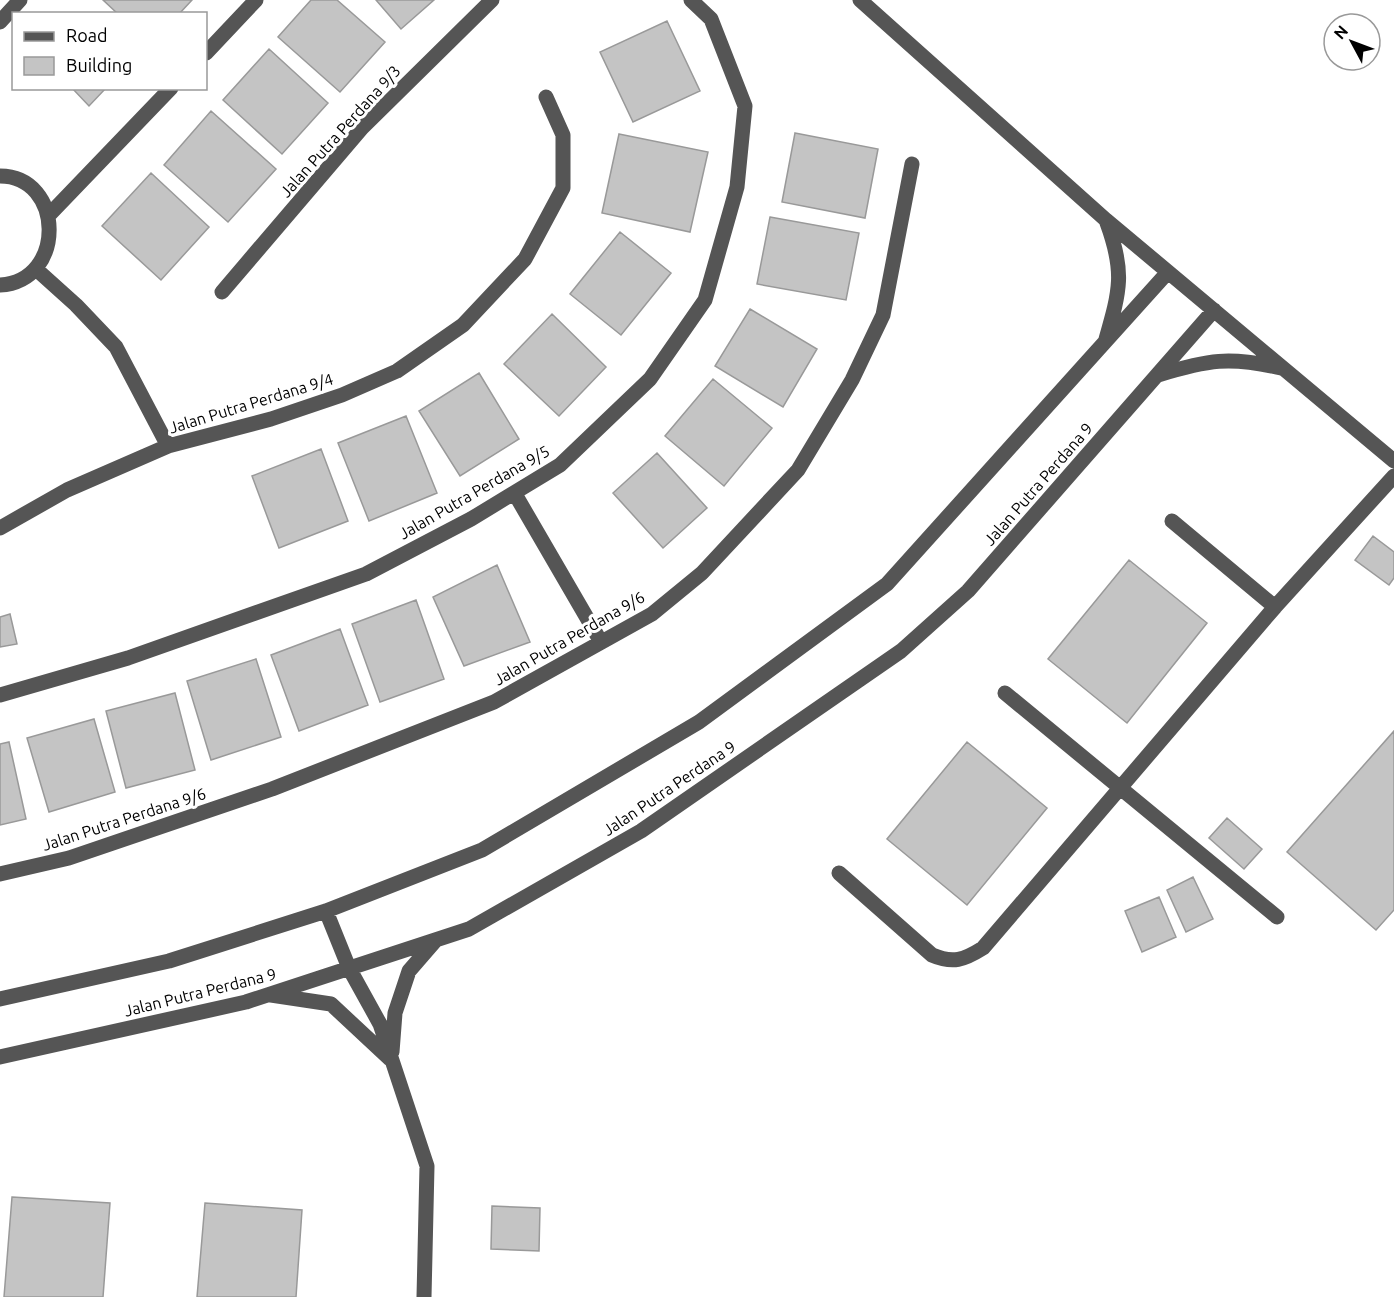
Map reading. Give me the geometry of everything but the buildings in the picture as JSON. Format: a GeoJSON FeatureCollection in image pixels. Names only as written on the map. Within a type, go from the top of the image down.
{"type":"FeatureCollection","features":[{"type":"Feature","properties":{"kind":"street"},"geometry":{"type":"LineString","coordinates":[[0,22],[20,0]]}},
{"type":"Feature","properties":{"kind":"street"},"geometry":{"type":"LineString","coordinates":[[207,51],[256,0]]}},
{"type":"Feature","properties":{"kind":"street","name":"Jalan Putra Perdana 9/3"},"geometry":{"type":"LineString","coordinates":[[222,292],[363,129],[492,0]]}},
{"type":"Feature","properties":{"kind":"street","name":"Jalan Putra Perdana 9/5"},"geometry":{"type":"LineString","coordinates":[[0,695],[128,658],[366,574],[515,494],[560,465],[650,379],[705,300],[737,187],[745,106],[711,19],[691,0]]}},
{"type":"Feature","properties":{"kind":"street"},"geometry":{"type":"LineString","coordinates":[[860,0],[1106,220],[1394,461]]}},
{"type":"Feature","properties":{"kind":"street"},"geometry":{"type":"LineString","coordinates":[[49,215],[169,90]]}},
{"type":"Feature","properties":{"kind":"street","name":"Jalan Putra Perdana 9/4"},"geometry":{"type":"LineString","coordinates":[[0,528],[67,490],[168,446],[271,419],[342,395],[397,370],[463,325],[525,259],[563,188],[563,135],[546,98]]}},
{"type":"Feature","properties":{"kind":"street","name":"Jalan Putra Perdana 9/6"},"geometry":{"type":"LineString","coordinates":[[0,874],[69,858],[273,789],[494,702],[652,614],[702,573],[798,470],[852,380],[884,315],[912,164]]}},
{"type":"Feature","properties":{"kind":"street"},"geometry":{"type":"LineString","coordinates":[[0,176],[24,183],[39,197],[49,215],[51,234],[46,253],[36,269],[12,284],[0,285]]}},
{"type":"Feature","properties":{"kind":"street"},"geometry":{"type":"LineString","coordinates":[[1104,345],[1119,295],[1120,277],[1118,251],[1106,220]]}},
{"type":"Feature","properties":{"kind":"street"},"geometry":{"type":"LineString","coordinates":[[36,269],[116,347],[168,446]]}},
{"type":"Feature","properties":{"kind":"street"},"geometry":{"type":"LineString","coordinates":[[0,999],[169,961],[326,912],[482,850],[699,722],[887,584],[1168,272]]}},
{"type":"Feature","properties":{"kind":"street","name":"Jalan Putra Perdana 9"},"geometry":{"type":"LineString","coordinates":[[0,1057],[246,1002],[469,929],[642,831],[901,651],[968,591],[1214,310]]}},
{"type":"Feature","properties":{"kind":"street"},"geometry":{"type":"LineString","coordinates":[[1157,375],[1205,361],[1249,360],[1284,369]]}},
{"type":"Feature","properties":{"kind":"street"},"geometry":{"type":"LineString","coordinates":[[839,873],[932,956],[947,962],[964,959],[983,948],[1118,787],[1275,607],[1394,476]]}},
{"type":"Feature","properties":{"kind":"street"},"geometry":{"type":"LineString","coordinates":[[515,494],[601,642]]}},
{"type":"Feature","properties":{"kind":"street"},"geometry":{"type":"LineString","coordinates":[[1172,521],[1275,607]]}},
{"type":"Feature","properties":{"kind":"street"},"geometry":{"type":"LineString","coordinates":[[1005,693],[1277,917]]}},
{"type":"Feature","properties":{"kind":"street"},"geometry":{"type":"LineString","coordinates":[[326,912],[349,968],[380,1024],[427,1166],[424,1297]]}},
{"type":"Feature","properties":{"kind":"street"},"geometry":{"type":"LineString","coordinates":[[392,1061],[395,1013],[409,971],[435,940]]}},
{"type":"Feature","properties":{"kind":"street"},"geometry":{"type":"LineString","coordinates":[[269,994],[331,1004],[392,1061]]}}]}
